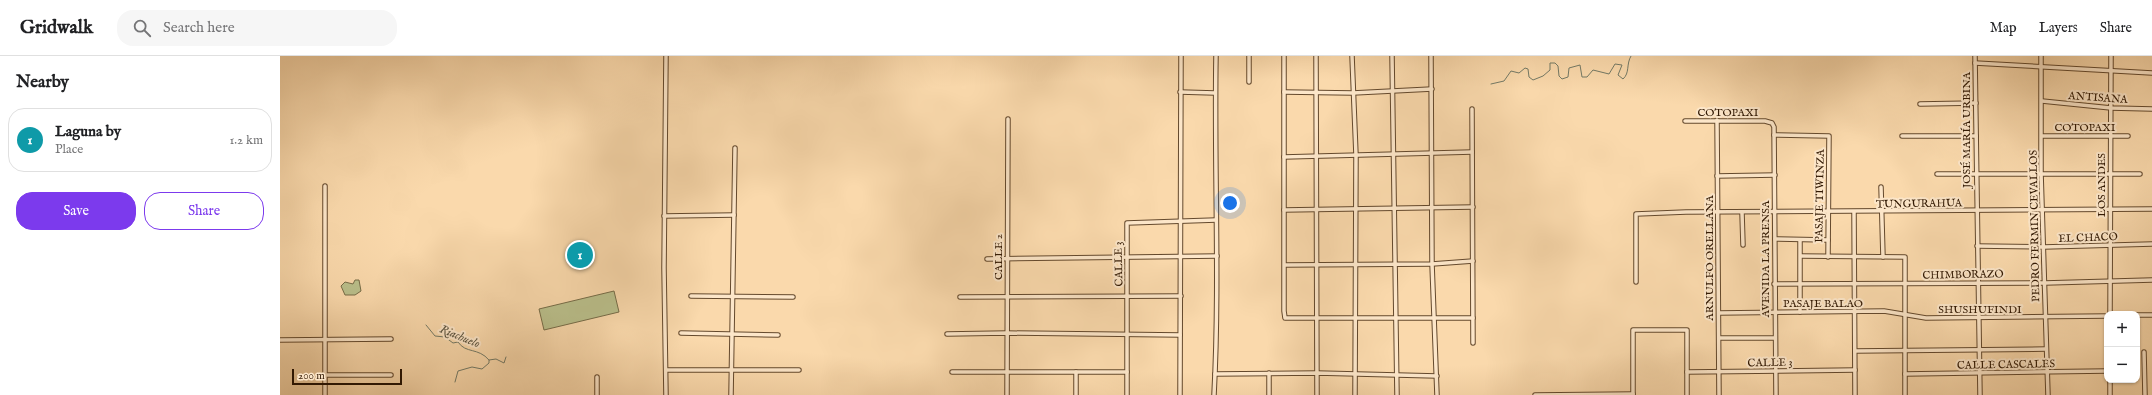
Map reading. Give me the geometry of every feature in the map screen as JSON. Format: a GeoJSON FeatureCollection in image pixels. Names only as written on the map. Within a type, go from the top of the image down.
{"type":"FeatureCollection","features":[{"type":"Feature","properties":{"kind":"street"},"geometry":{"type":"LineString","coordinates":[[666,56],[664,216],[666,395]]}},
{"type":"Feature","properties":{"kind":"street"},"geometry":{"type":"LineString","coordinates":[[1180,395],[1182,258],[1181,56]]}},
{"type":"Feature","properties":{"kind":"street"},"geometry":{"type":"LineString","coordinates":[[1214,395],[1217,256],[1216,56]]}},
{"type":"Feature","properties":{"kind":"street"},"geometry":{"type":"LineString","coordinates":[[1248,56],[1249,82]]}},
{"type":"Feature","properties":{"kind":"street"},"geometry":{"type":"LineString","coordinates":[[1284,56],[1285,318],[1473,318]]}},
{"type":"Feature","properties":{"kind":"street"},"geometry":{"type":"LineString","coordinates":[[1316,56],[1317,395]]}},
{"type":"Feature","properties":{"kind":"street"},"geometry":{"type":"LineString","coordinates":[[1352,56],[1356,155],[1354,210],[1355,395]]}},
{"type":"Feature","properties":{"kind":"street"},"geometry":{"type":"LineString","coordinates":[[1392,56],[1397,395]]}},
{"type":"Feature","properties":{"kind":"street"},"geometry":{"type":"LineString","coordinates":[[1431,56],[1432,264],[1436,318],[1437,395]]}},
{"type":"Feature","properties":{"kind":"street","name":"JOSÉ MARÍA URBINA"},"geometry":{"type":"LineString","coordinates":[[1975,56],[1977,282],[1980,395]]}},
{"type":"Feature","properties":{"kind":"street","name":"PEDRO FERMIN CEVALLOS"},"geometry":{"type":"LineString","coordinates":[[2041,56],[2044,318],[2048,395]]}},
{"type":"Feature","properties":{"kind":"street","name":"LOS ANDES"},"geometry":{"type":"LineString","coordinates":[[2110,311],[2111,56]]}},
{"type":"Feature","properties":{"kind":"street"},"geometry":{"type":"LineString","coordinates":[[1975,63],[2111,69],[2152,73]]}},
{"type":"Feature","properties":{"kind":"street"},"geometry":{"type":"LineString","coordinates":[[1284,92],[1353,93],[1432,89]]}},
{"type":"Feature","properties":{"kind":"street"},"geometry":{"type":"LineString","coordinates":[[1180,92],[1215,93]]}},
{"type":"Feature","properties":{"kind":"street","name":"ANTISANA"},"geometry":{"type":"LineString","coordinates":[[2042,101],[2111,108],[2152,109]]}},
{"type":"Feature","properties":{"kind":"street"},"geometry":{"type":"LineString","coordinates":[[1920,104],[1976,103]]}},
{"type":"Feature","properties":{"kind":"street"},"geometry":{"type":"LineString","coordinates":[[1472,109],[1472,343]]}},
{"type":"Feature","properties":{"kind":"street","name":"CALLE 2"},"geometry":{"type":"LineString","coordinates":[[1007,395],[1008,119]]}},
{"type":"Feature","properties":{"kind":"street","name":"ARNULFO ORELLANA"},"geometry":{"type":"LineString","coordinates":[[1717,120],[1717,176],[1719,213],[1719,395]]}},
{"type":"Feature","properties":{"kind":"street","name":"COTOPAXI"},"geometry":{"type":"LineString","coordinates":[[1685,121],[1765,121],[1772,123]]}},
{"type":"Feature","properties":{"kind":"street","name":"AVENIDA LA PRENSA"},"geometry":{"type":"LineString","coordinates":[[1772,123],[1774,135],[1775,175],[1774,312],[1776,395]]}},
{"type":"Feature","properties":{"kind":"street","name":"PASAJE TIWINZA"},"geometry":{"type":"LineString","coordinates":[[1774,135],[1829,136],[1828,257]]}},
{"type":"Feature","properties":{"kind":"street"},"geometry":{"type":"LineString","coordinates":[[1902,136],[1976,136]]}},
{"type":"Feature","properties":{"kind":"street","name":"COTOPAXI"},"geometry":{"type":"LineString","coordinates":[[2042,136],[2128,136]]}},
{"type":"Feature","properties":{"kind":"street"},"geometry":{"type":"LineString","coordinates":[[732,395],[731,334],[735,148]]}},
{"type":"Feature","properties":{"kind":"street"},"geometry":{"type":"LineString","coordinates":[[1284,157],[1472,152]]}},
{"type":"Feature","properties":{"kind":"street"},"geometry":{"type":"LineString","coordinates":[[1936,174],[2140,174]]}},
{"type":"Feature","properties":{"kind":"street"},"geometry":{"type":"LineString","coordinates":[[1717,176],[1775,175]]}},
{"type":"Feature","properties":{"kind":"street"},"geometry":{"type":"LineString","coordinates":[[325,395],[326,186]]}},
{"type":"Feature","properties":{"kind":"street"},"geometry":{"type":"LineString","coordinates":[[1881,187],[1883,212],[1883,257]]}},
{"type":"Feature","properties":{"kind":"street"},"geometry":{"type":"LineString","coordinates":[[1284,210],[1317,211],[1473,207]]}},
{"type":"Feature","properties":{"kind":"street","name":"TUNGURAHUA"},"geometry":{"type":"LineString","coordinates":[[1636,282],[1636,214],[1686,212],[1742,213],[2152,209]]}},
{"type":"Feature","properties":{"kind":"street"},"geometry":{"type":"LineString","coordinates":[[1854,212],[1855,395]]}},
{"type":"Feature","properties":{"kind":"street"},"geometry":{"type":"LineString","coordinates":[[1742,213],[1743,244]]}},
{"type":"Feature","properties":{"kind":"street"},"geometry":{"type":"LineString","coordinates":[[664,216],[734,215]]}},
{"type":"Feature","properties":{"kind":"street","name":"CALLE 3"},"geometry":{"type":"LineString","coordinates":[[1127,395],[1127,223],[1216,220]]}},
{"type":"Feature","properties":{"kind":"street"},"geometry":{"type":"LineString","coordinates":[[1775,239],[1828,240]]}},
{"type":"Feature","properties":{"kind":"street"},"geometry":{"type":"LineString","coordinates":[[1800,240],[1800,312]]}},
{"type":"Feature","properties":{"kind":"street","name":"EL CHACO"},"geometry":{"type":"LineString","coordinates":[[1977,246],[2044,248],[2152,244]]}},
{"type":"Feature","properties":{"kind":"street"},"geometry":{"type":"LineString","coordinates":[[988,259],[1127,257],[1182,258],[1217,256]]}},
{"type":"Feature","properties":{"kind":"street"},"geometry":{"type":"LineString","coordinates":[[1801,256],[1905,257],[1905,395]]}},
{"type":"Feature","properties":{"kind":"street"},"geometry":{"type":"LineString","coordinates":[[1285,265],[1432,264],[1473,261]]}},
{"type":"Feature","properties":{"kind":"street","name":"CHIMBORAZO"},"geometry":{"type":"LineString","coordinates":[[1774,284],[1855,285],[1977,282],[2110,282],[2152,280]]}},
{"type":"Feature","properties":{"kind":"street"},"geometry":{"type":"LineString","coordinates":[[690,296],[793,297]]}},
{"type":"Feature","properties":{"kind":"street"},"geometry":{"type":"LineString","coordinates":[[960,297],[1181,296]]}},
{"type":"Feature","properties":{"kind":"street","name":"PASAJE BALAO"},"geometry":{"type":"LineString","coordinates":[[1719,313],[1884,311],[1926,318]]}},
{"type":"Feature","properties":{"kind":"street"},"geometry":{"type":"LineString","coordinates":[[2140,315],[2152,315]]}},
{"type":"Feature","properties":{"kind":"street","name":"SHUSHUFINDI"},"geometry":{"type":"LineString","coordinates":[[1926,318],[2044,318],[2104,316]]}},
{"type":"Feature","properties":{"kind":"street"},"geometry":{"type":"LineString","coordinates":[[1535,395],[1633,395],[1633,330],[1687,330],[1687,395]]}},
{"type":"Feature","properties":{"kind":"street"},"geometry":{"type":"LineString","coordinates":[[681,333],[778,335]]}},
{"type":"Feature","properties":{"kind":"street"},"geometry":{"type":"LineString","coordinates":[[947,334],[1007,333],[1180,335]]}},
{"type":"Feature","properties":{"kind":"street"},"geometry":{"type":"LineString","coordinates":[[1719,338],[1775,338]]}},
{"type":"Feature","properties":{"kind":"street"},"geometry":{"type":"LineString","coordinates":[[280,340],[391,339]]}},
{"type":"Feature","properties":{"kind":"street"},"geometry":{"type":"LineString","coordinates":[[1855,351],[2046,349]]}},
{"type":"Feature","properties":{"kind":"street"},"geometry":{"type":"LineString","coordinates":[[2144,352],[2145,395]]}},
{"type":"Feature","properties":{"kind":"street"},"geometry":{"type":"LineString","coordinates":[[666,370],[731,372],[799,370]]}},
{"type":"Feature","properties":{"kind":"street","name":"CALLE 3"},"geometry":{"type":"LineString","coordinates":[[1687,372],[1855,370]]}},
{"type":"Feature","properties":{"kind":"street","name":"CALLE CASCALES"},"geometry":{"type":"LineString","coordinates":[[1905,374],[2104,371]]}},
{"type":"Feature","properties":{"kind":"street"},"geometry":{"type":"LineString","coordinates":[[952,372],[1128,372]]}},
{"type":"Feature","properties":{"kind":"street"},"geometry":{"type":"LineString","coordinates":[[1076,372],[1076,395]]}},
{"type":"Feature","properties":{"kind":"street"},"geometry":{"type":"LineString","coordinates":[[1215,374],[1317,373],[1437,376]]}},
{"type":"Feature","properties":{"kind":"street"},"geometry":{"type":"LineString","coordinates":[[325,374],[391,374]]}},
{"type":"Feature","properties":{"kind":"street"},"geometry":{"type":"LineString","coordinates":[[1269,374],[1269,395]]}},
{"type":"Feature","properties":{"kind":"street"},"geometry":{"type":"LineString","coordinates":[[597,377],[597,395]]}},
{"type":"Feature","properties":{"kind":"street"},"geometry":{"type":"LineString","coordinates":[[2110,383],[2110,395]]}},
{"type":"Feature","properties":{"kind":"green space"},"geometry":{"type":"Polygon","coordinates":[[[355,280],[359,280],[361,291],[355,295],[345,295],[341,286],[345,282],[353,284],[355,280]]]}},
{"type":"Feature","properties":{"kind":"green space"},"geometry":{"type":"Polygon","coordinates":[[[614,291],[619,312],[544,330],[539,309],[614,291]]]}},
{"type":"Feature","properties":{"kind":"waterway"},"geometry":{"type":"LineString","coordinates":[[1491,84],[1504,81],[1511,71],[1519,73],[1525,68],[1528,69],[1529,77],[1533,80],[1543,76],[1550,70],[1550,63],[1555,63],[1558,66],[1559,76],[1562,79],[1568,77],[1569,68],[1580,65],[1582,77],[1587,77],[1593,70],[1609,74],[1615,64],[1622,65],[1618,75],[1623,79],[1625,77],[1631,56]]}},
{"type":"Feature","properties":{"kind":"waterway","name":"Riachuelo"},"geometry":{"type":"LineString","coordinates":[[426,325],[435,336],[445,337],[453,343],[458,342],[465,348],[481,353],[489,360]]}},
{"type":"Feature","properties":{"kind":"waterway","name":"Riachuelo"},"geometry":{"type":"LineString","coordinates":[[455,382],[458,371],[472,367],[482,369],[489,363],[489,360],[496,359],[504,363],[506,357]]}},
{"type":"Feature","properties":{"kind":"place","name":"Laguna by"},"geometry":{"type":"Point","coordinates":[580,255]}}]}
